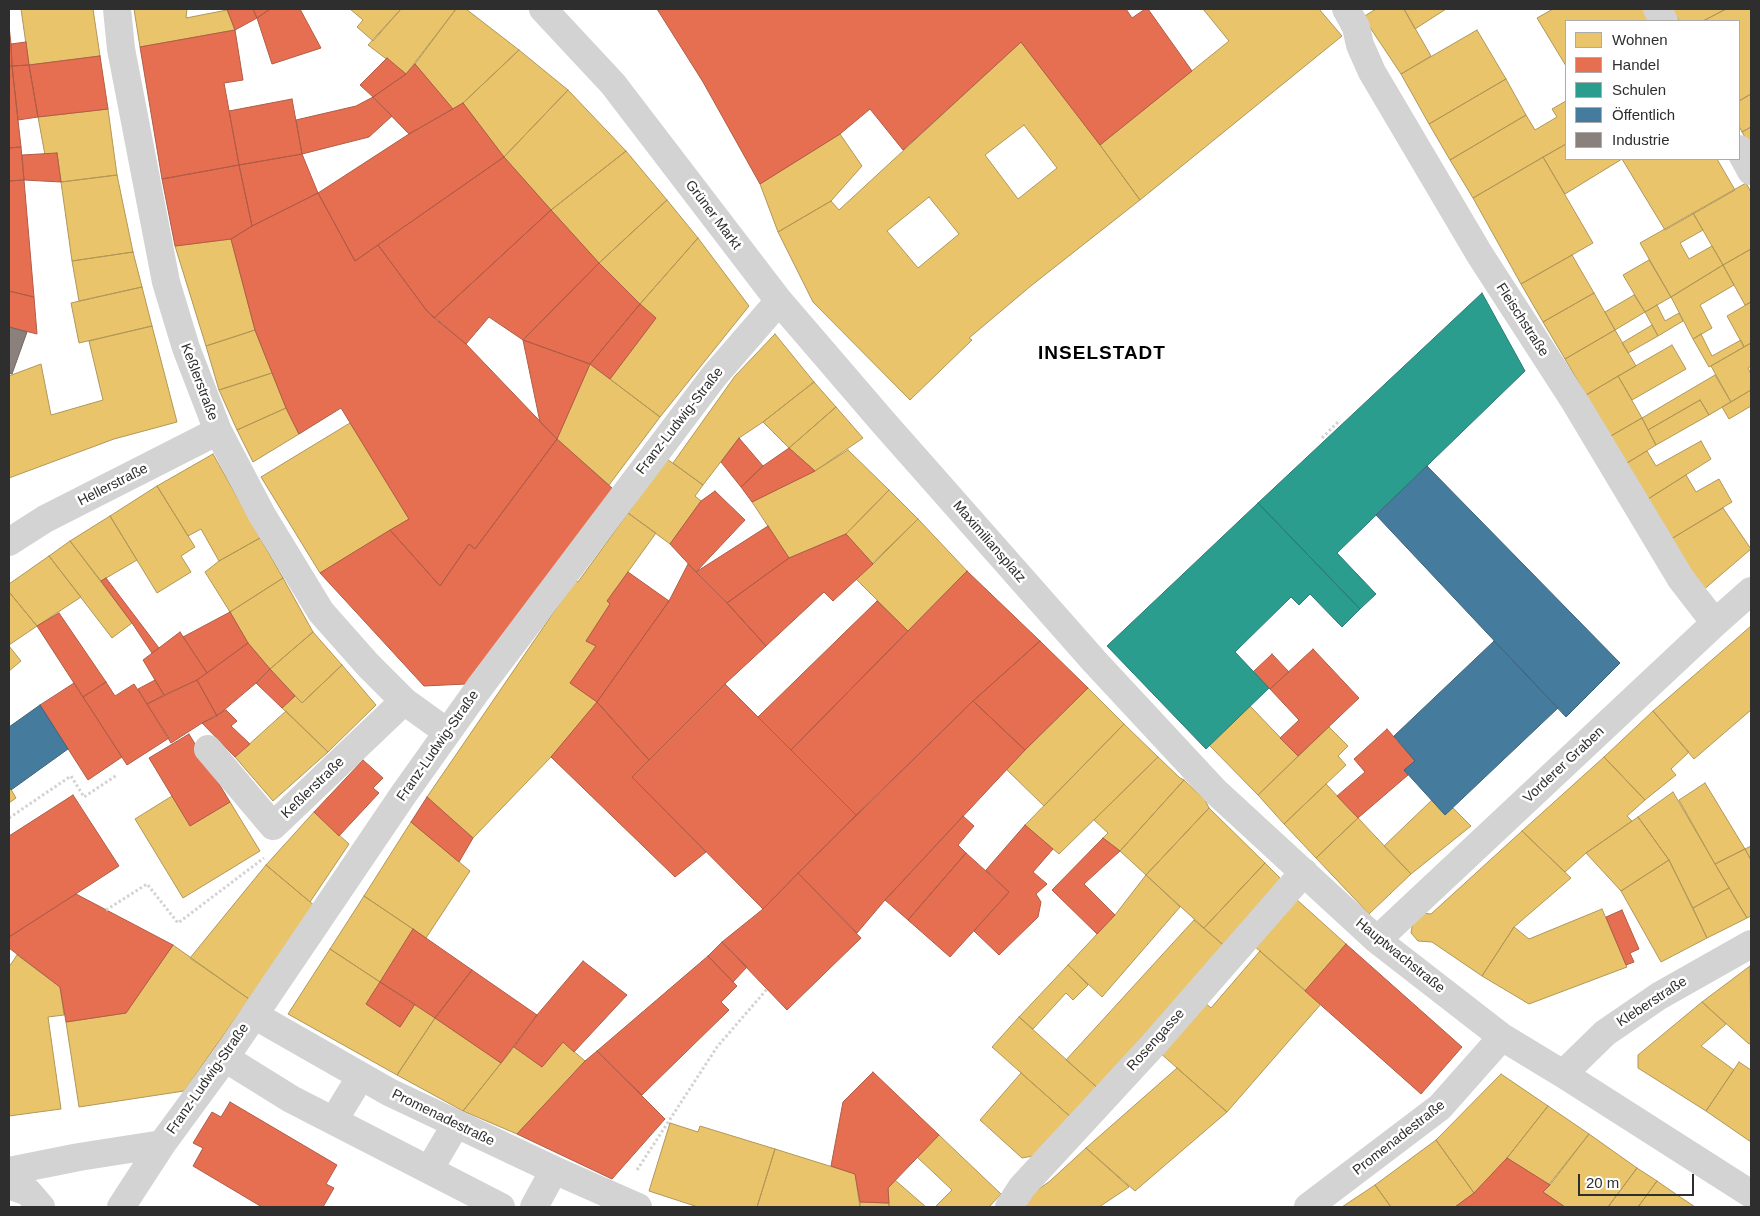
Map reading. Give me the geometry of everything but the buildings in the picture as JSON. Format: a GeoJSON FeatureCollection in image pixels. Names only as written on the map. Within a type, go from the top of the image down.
{"type":"FeatureCollection","features":[{"type":"Feature","properties":{"kind":"street","name":"Keßlerstraße"},"geometry":{"type":"LineString","coordinates":[[117,9],[121,49],[166,282],[186,348],[218,431],[262,515],[321,612],[368,665],[404,701],[447,732]]}},
{"type":"Feature","properties":{"kind":"street","name":"Grüner Markt"},"geometry":{"type":"LineString","coordinates":[[543,9],[613,84],[779,301],[883,422]]}},
{"type":"Feature","properties":{"kind":"street","name":"Fleischstraße"},"geometry":{"type":"LineString","coordinates":[[1346,9],[1356,27],[1360,45],[1369,67],[1480,255],[1575,402],[1681,579],[1714,623]]}},
{"type":"Feature","properties":{"kind":"street"},"geometry":{"type":"LineString","coordinates":[[1657,9],[1663,20]]}},
{"type":"Feature","properties":{"kind":"street"},"geometry":{"type":"LineString","coordinates":[[1740,151],[1751,171]]}},
{"type":"Feature","properties":{"kind":"street","name":"Franz-Ludwig-Straße"},"geometry":{"type":"LineString","coordinates":[[130,1205],[162,1144],[225,1058],[447,732],[708,384],[779,301]]}},
{"type":"Feature","properties":{"kind":"street","name":"Maximiliansplatz"},"geometry":{"type":"LineString","coordinates":[[883,422],[1095,662]]}},
{"type":"Feature","properties":{"kind":"street","name":"Hellerstraße"},"geometry":{"type":"LineString","coordinates":[[9,542],[45,519],[218,431]]}},
{"type":"Feature","properties":{"kind":"street","name":"Vorderer Graben"},"geometry":{"type":"LineString","coordinates":[[1377,940],[1714,623],[1751,591]]}},
{"type":"Feature","properties":{"kind":"street","name":"Hauptwachstraße"},"geometry":{"type":"LineString","coordinates":[[1095,662],[1215,792],[1377,940],[1502,1037],[1751,1194]]}},
{"type":"Feature","properties":{"kind":"street","name":"Keßlerstraße"},"geometry":{"type":"LineString","coordinates":[[208,749],[273,826],[404,701]]}},
{"type":"Feature","properties":{"kind":"street","name":"Rosengasse"},"geometry":{"type":"LineString","coordinates":[[1009,1207],[1022,1187],[1154,1044],[1304,872]]}},
{"type":"Feature","properties":{"kind":"street","name":"Kleberstraße"},"geometry":{"type":"LineString","coordinates":[[1563,1074],[1605,1033],[1659,996],[1751,944]]}},
{"type":"Feature","properties":{"kind":"street","name":"Promenadestraße"},"geometry":{"type":"LineString","coordinates":[[254,1015],[389,1092],[631,1205]]}},
{"type":"Feature","properties":{"kind":"street","name":"Promenadestraße"},"geometry":{"type":"LineString","coordinates":[[1308,1207],[1440,1107],[1502,1037]]}},
{"type":"Feature","properties":{"kind":"street"},"geometry":{"type":"LineString","coordinates":[[225,1058],[292,1099],[501,1207]]}},
{"type":"Feature","properties":{"kind":"street"},"geometry":{"type":"LineString","coordinates":[[334,1120],[361,1076]]}},
{"type":"Feature","properties":{"kind":"street"},"geometry":{"type":"LineString","coordinates":[[429,1170],[456,1124]]}},
{"type":"Feature","properties":{"kind":"street"},"geometry":{"type":"LineString","coordinates":[[9,1171],[162,1144]]}},
{"type":"Feature","properties":{"kind":"street"},"geometry":{"type":"LineString","coordinates":[[534,1207],[554,1170]]}},
{"type":"Feature","properties":{"kind":"street"},"geometry":{"type":"LineString","coordinates":[[9,1185],[28,1192],[41,1207]]}},
{"type":"Feature","properties":{"kind":"path"},"geometry":{"type":"LineString","coordinates":[[1322,438],[1332,431],[1340,420]]}},
{"type":"Feature","properties":{"kind":"path"},"geometry":{"type":"LineString","coordinates":[[9,818],[71,776],[84,797],[117,775]]}},
{"type":"Feature","properties":{"kind":"path"},"geometry":{"type":"LineString","coordinates":[[106,910],[147,884],[178,923],[264,858],[273,826]]}},
{"type":"Feature","properties":{"kind":"path"},"geometry":{"type":"LineString","coordinates":[[631,1205],[717,1047],[767,989]]}},
{"type":"Feature","properties":{"kind":"district","name":"INSELSTADT"},"geometry":{"type":"Point","coordinates":[1102,354]}}]}
